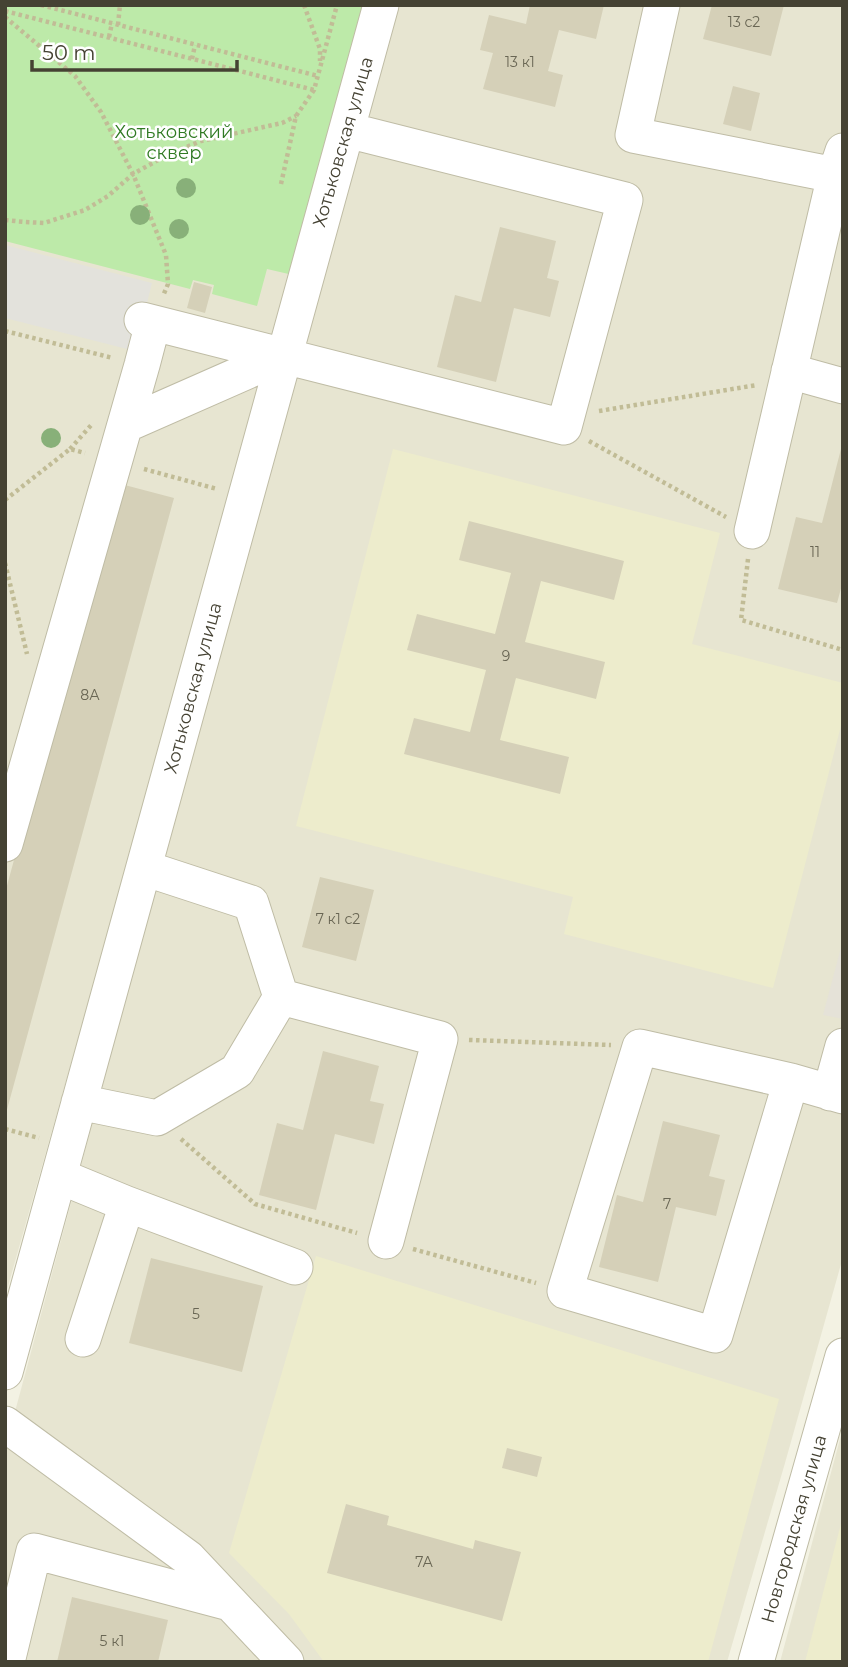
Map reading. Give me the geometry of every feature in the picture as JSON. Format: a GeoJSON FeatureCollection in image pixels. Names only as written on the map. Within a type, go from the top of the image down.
{"type":"FeatureCollection","features":[{"type":"Feature","properties":{"kind":"street","name":"Хотьковская улица"},"geometry":{"type":"LineString","coordinates":[[5,1372],[381,5]]}},
{"type":"Feature","properties":{"kind":"street"},"geometry":{"type":"LineString","coordinates":[[662,5],[633,135],[839,163],[752,531]]}},
{"type":"Feature","properties":{"kind":"street"},"geometry":{"type":"LineString","coordinates":[[5,844],[111,421],[142,365],[148,321],[566,421],[625,200],[347,130]]}},
{"type":"Feature","properties":{"kind":"street"},"geometry":{"type":"LineString","coordinates":[[111,421],[284,355]]}},
{"type":"Feature","properties":{"kind":"street"},"geometry":{"type":"LineString","coordinates":[[788,375],[843,386]]}},
{"type":"Feature","properties":{"kind":"street"},"geometry":{"type":"LineString","coordinates":[[79,1102],[157,1118],[237,1071],[281,997],[251,903],[144,868]]}},
{"type":"Feature","properties":{"kind":"street"},"geometry":{"type":"LineString","coordinates":[[281,997],[440,1039],[386,1241]]}},
{"type":"Feature","properties":{"kind":"street"},"geometry":{"type":"LineString","coordinates":[[791,1081],[715,1335],[565,1291],[640,1047],[791,1081],[837,1094],[843,1046]]}},
{"type":"Feature","properties":{"kind":"street"},"geometry":{"type":"LineString","coordinates":[[59,1176],[295,1267]]}},
{"type":"Feature","properties":{"kind":"street"},"geometry":{"type":"LineString","coordinates":[[83,1339],[127,1204]]}},
{"type":"Feature","properties":{"kind":"street","name":"Новгородская улица"},"geometry":{"type":"LineString","coordinates":[[756,1662],[843,1356]]}},
{"type":"Feature","properties":{"kind":"street"},"geometry":{"type":"LineString","coordinates":[[5,1424],[188,1558],[281,1659]]}},
{"type":"Feature","properties":{"kind":"street"},"geometry":{"type":"LineString","coordinates":[[7,1662],[34,1551],[230,1603]]}},
{"type":"Feature","properties":{"kind":"path"},"geometry":{"type":"LineString","coordinates":[[41,5],[318,76]]}},
{"type":"Feature","properties":{"kind":"path"},"geometry":{"type":"LineString","coordinates":[[108,37],[120,5]]}},
{"type":"Feature","properties":{"kind":"path"},"geometry":{"type":"LineString","coordinates":[[304,5],[320,49],[318,76]]}},
{"type":"Feature","properties":{"kind":"path"},"geometry":{"type":"LineString","coordinates":[[281,184],[296,116],[314,90],[337,5]]}},
{"type":"Feature","properties":{"kind":"path"},"geometry":{"type":"LineString","coordinates":[[5,11],[314,90]]}},
{"type":"Feature","properties":{"kind":"path"},"geometry":{"type":"LineString","coordinates":[[5,17],[75,76],[101,112],[134,174],[166,255],[168,284],[148,321]]}},
{"type":"Feature","properties":{"kind":"path"},"geometry":{"type":"LineString","coordinates":[[192,59],[195,45]]}},
{"type":"Feature","properties":{"kind":"path"},"geometry":{"type":"LineString","coordinates":[[5,220],[44,223],[85,210],[108,196],[134,174],[167,155],[201,141],[282,123],[296,116]]}},
{"type":"Feature","properties":{"kind":"path"},"geometry":{"type":"LineString","coordinates":[[5,331],[142,365]]}},
{"type":"Feature","properties":{"kind":"path"},"geometry":{"type":"LineString","coordinates":[[566,421],[788,375]]}},
{"type":"Feature","properties":{"kind":"path"},"geometry":{"type":"LineString","coordinates":[[70,449],[111,421]]}},
{"type":"Feature","properties":{"kind":"path"},"geometry":{"type":"LineString","coordinates":[[566,421],[752,531],[741,620],[843,650]]}},
{"type":"Feature","properties":{"kind":"path"},"geometry":{"type":"LineString","coordinates":[[5,563],[29,664]]}},
{"type":"Feature","properties":{"kind":"path"},"geometry":{"type":"LineString","coordinates":[[440,1039],[640,1047]]}},
{"type":"Feature","properties":{"kind":"path"},"geometry":{"type":"LineString","coordinates":[[157,1118],[255,1204],[565,1291]]}},
{"type":"Feature","properties":{"kind":"shaded area"},"geometry":{"type":"Polygon","coordinates":[[[5,5],[346,90],[5,1297],[5,5]]]}},
{"type":"Feature","properties":{"kind":"shaded area"},"geometry":{"type":"Polygon","coordinates":[[[392,5],[843,5],[843,1257],[727,1662],[5,1662],[5,1449],[392,5]]]}},
{"type":"Feature","properties":{"kind":"shaded area"},"geometry":{"type":"Polygon","coordinates":[[[5,245],[152,283],[135,351],[5,318],[5,245]]]}},
{"type":"Feature","properties":{"kind":"shaded area"},"geometry":{"type":"Polygon","coordinates":[[[393,449],[720,533],[692,644],[843,683],[843,718],[773,988],[564,934],[573,897],[296,826],[393,449]]]}},
{"type":"Feature","properties":{"kind":"shaded area"},"geometry":{"type":"Polygon","coordinates":[[[843,940],[843,1019],[823,1015],[843,940]]]}},
{"type":"Feature","properties":{"kind":"shaded area"},"geometry":{"type":"Polygon","coordinates":[[[316,1256],[779,1399],[708,1662],[324,1662],[289,1614],[229,1553],[316,1256]]]}},
{"type":"Feature","properties":{"kind":"shaded area"},"geometry":{"type":"Polygon","coordinates":[[[843,1428],[843,1662],[780,1662],[843,1428]]]}},
{"type":"Feature","properties":{"kind":"shaded area"},"geometry":{"type":"Polygon","coordinates":[[[843,1516],[843,1662],[805,1662],[843,1516]]]}},
{"type":"Feature","properties":{"kind":"green space","name":"Хотьковский сквер"},"geometry":{"type":"Polygon","coordinates":[[[5,5],[369,5],[293,275],[267,269],[257,306],[212,294],[214,285],[193,280],[190,289],[5,241],[5,5]]]}},
{"type":"Feature","properties":{"kind":"building"},"geometry":{"type":"Polygon","coordinates":[[[530,5],[604,5],[596,39],[559,30],[548,71],[563,75],[555,107],[483,89],[493,53],[480,50],[489,15],[526,24],[530,5]]]}},
{"type":"Feature","properties":{"kind":"building"},"geometry":{"type":"Polygon","coordinates":[[[712,5],[784,5],[771,56],[703,39],[712,5]]]}},
{"type":"Feature","properties":{"kind":"building"},"geometry":{"type":"Polygon","coordinates":[[[733,86],[760,93],[751,131],[723,124],[733,86]]]}},
{"type":"Feature","properties":{"kind":"building"},"geometry":{"type":"Polygon","coordinates":[[[500,227],[556,241],[547,278],[559,281],[550,317],[514,308],[496,382],[437,367],[455,295],[481,302],[500,227]]]}},
{"type":"Feature","properties":{"kind":"building"},"geometry":{"type":"Polygon","coordinates":[[[194,282],[212,287],[205,313],[187,308],[194,282]]]}},
{"type":"Feature","properties":{"kind":"building"},"geometry":{"type":"Polygon","coordinates":[[[842,445],[843,581],[837,603],[778,589],[796,517],[822,523],[842,445]]]}},
{"type":"Feature","properties":{"kind":"building"},"geometry":{"type":"Polygon","coordinates":[[[117,483],[174,498],[5,1117],[5,893],[117,483]]]}},
{"type":"Feature","properties":{"kind":"building"},"geometry":{"type":"Polygon","coordinates":[[[469,521],[624,561],[614,600],[541,581],[525,642],[605,662],[596,699],[516,678],[500,740],[569,757],[560,794],[404,754],[414,718],[470,732],[486,670],[407,650],[417,614],[495,634],[511,573],[459,560],[469,521]]]}},
{"type":"Feature","properties":{"kind":"building"},"geometry":{"type":"Polygon","coordinates":[[[320,877],[374,890],[356,961],[302,947],[320,877]]]}},
{"type":"Feature","properties":{"kind":"building"},"geometry":{"type":"Polygon","coordinates":[[[323,1051],[379,1066],[370,1101],[384,1104],[374,1144],[335,1134],[316,1210],[259,1195],[277,1123],[303,1130],[323,1051]]]}},
{"type":"Feature","properties":{"kind":"building"},"geometry":{"type":"Polygon","coordinates":[[[663,1121],[720,1135],[709,1176],[725,1180],[716,1216],[676,1207],[658,1282],[599,1267],[617,1195],[643,1202],[663,1121]]]}},
{"type":"Feature","properties":{"kind":"building"},"geometry":{"type":"Polygon","coordinates":[[[151,1258],[263,1286],[242,1372],[129,1343],[151,1258]]]}},
{"type":"Feature","properties":{"kind":"building"},"geometry":{"type":"Polygon","coordinates":[[[507,1448],[542,1457],[537,1477],[502,1468],[507,1448]]]}},
{"type":"Feature","properties":{"kind":"building"},"geometry":{"type":"Polygon","coordinates":[[[346,1504],[389,1516],[387,1525],[473,1549],[475,1540],[521,1552],[502,1621],[327,1573],[346,1504]]]}},
{"type":"Feature","properties":{"kind":"building"},"geometry":{"type":"Polygon","coordinates":[[[72,1597],[168,1620],[158,1662],[57,1662],[72,1597]]]}}]}
